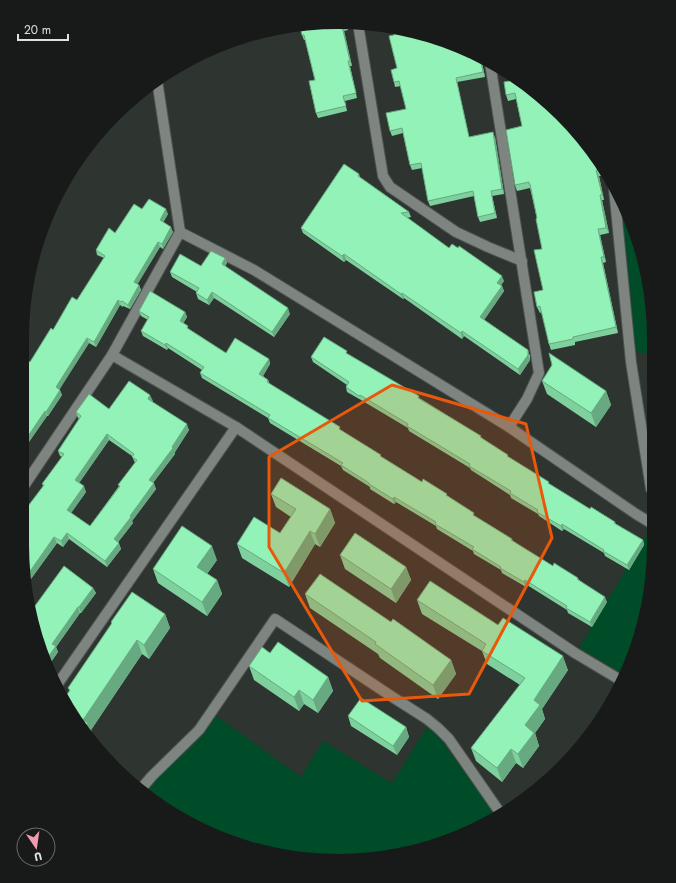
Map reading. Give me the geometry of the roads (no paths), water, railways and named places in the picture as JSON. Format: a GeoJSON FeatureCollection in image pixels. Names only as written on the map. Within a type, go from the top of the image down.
{"type":"FeatureCollection","features":[{"type":"Feature","properties":{"kind":"street"},"geometry":{"type":"LineString","coordinates":[[359,30],[382,176],[390,187],[456,232],[522,261]]}},
{"type":"Feature","properties":{"kind":"street"},"geometry":{"type":"LineString","coordinates":[[491,69],[539,373],[527,399],[509,427]]}},
{"type":"Feature","properties":{"kind":"street"},"geometry":{"type":"LineString","coordinates":[[29,479],[112,355],[180,232],[158,87]]}},
{"type":"Feature","properties":{"kind":"street"},"geometry":{"type":"LineString","coordinates":[[615,202],[631,362],[647,463]]}},
{"type":"Feature","properties":{"kind":"street"},"geometry":{"type":"LineString","coordinates":[[180,232],[254,270],[509,427],[636,514],[647,520]]}},
{"type":"Feature","properties":{"kind":"street"},"geometry":{"type":"LineString","coordinates":[[112,355],[236,427],[575,653],[617,678]]}},
{"type":"Feature","properties":{"kind":"street"},"geometry":{"type":"LineString","coordinates":[[60,680],[236,427]]}},
{"type":"Feature","properties":{"kind":"street"},"geometry":{"type":"LineString","coordinates":[[144,785],[199,730],[275,619],[427,719],[438,728],[449,739],[498,809]]}}]}
